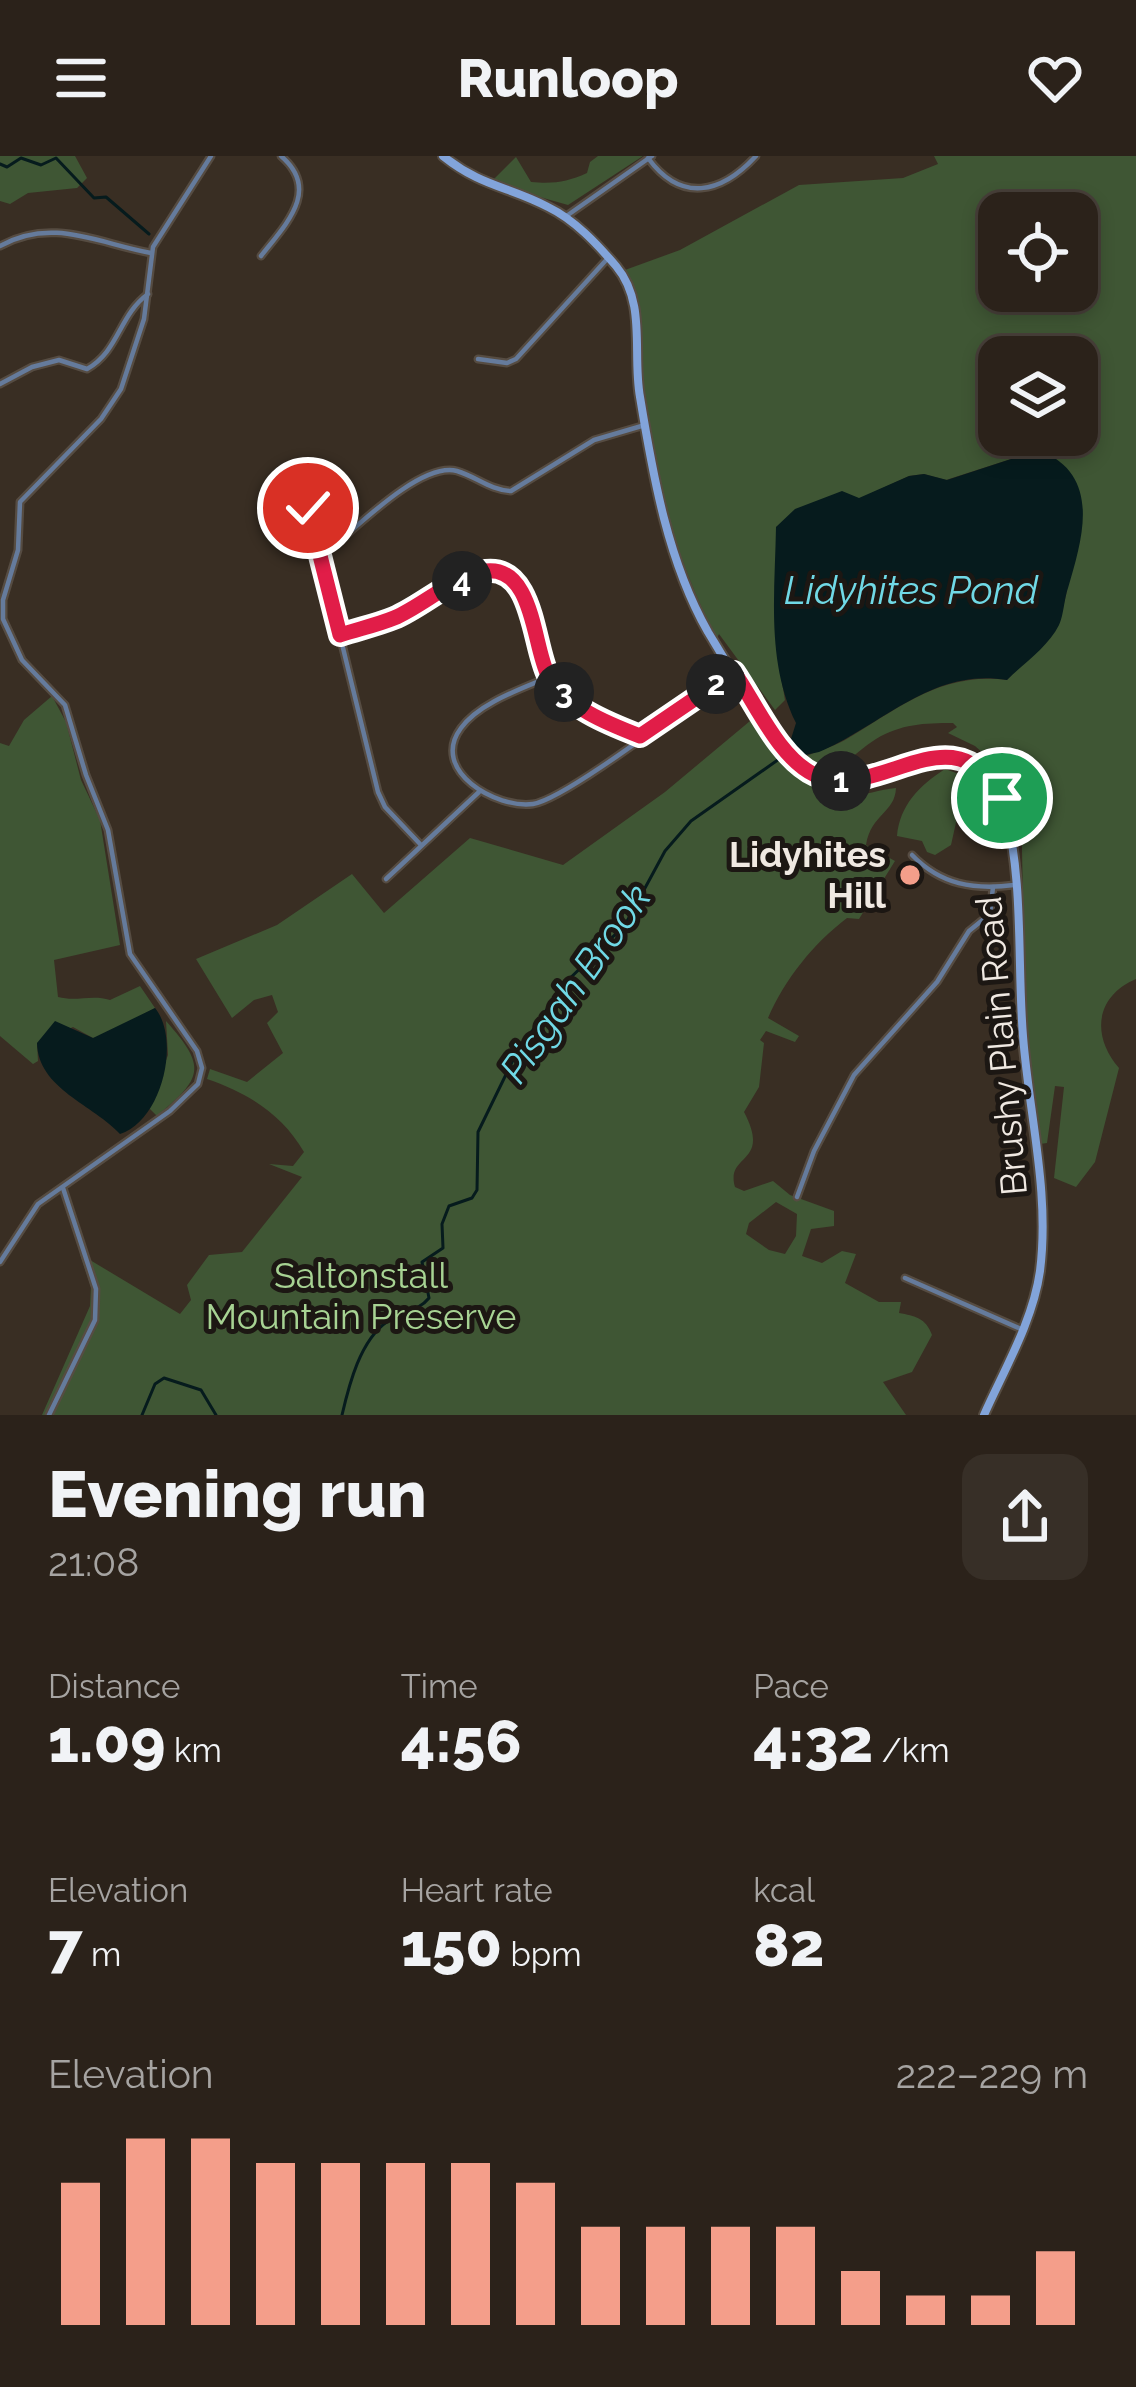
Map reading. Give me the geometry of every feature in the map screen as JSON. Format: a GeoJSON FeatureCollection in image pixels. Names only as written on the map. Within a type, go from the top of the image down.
{"type":"FeatureCollection","features":[{"type":"Feature","properties":{"kind":"main road","name":"Brushy Plain Road"},"geometry":{"type":"LineString","coordinates":[[443,156],[481,183],[565,217],[625,278],[635,302],[636,371],[645,425],[686,587],[734,672],[790,755],[814,774],[852,780],[930,757],[975,766],[1002,798],[1014,885],[1024,1056],[1043,1202],[1039,1277],[984,1415]]}},
{"type":"Feature","properties":{"kind":"street"},"geometry":{"type":"LineString","coordinates":[[0,1262],[38,1204],[191,1092],[201,1076],[201,1062],[133,962],[124,934],[108,830],[86,775],[71,718],[58,695],[22,660],[1,609],[18,550],[20,502],[111,406],[135,354],[151,254],[165,223],[211,156]]}},
{"type":"Feature","properties":{"kind":"street"},"geometry":{"type":"LineString","coordinates":[[262,256],[299,203],[298,175],[281,156]]}},
{"type":"Feature","properties":{"kind":"street"},"geometry":{"type":"LineString","coordinates":[[565,217],[650,157],[668,182],[690,190],[732,179],[756,156]]}},
{"type":"Feature","properties":{"kind":"street"},"geometry":{"type":"LineString","coordinates":[[0,246],[23,233],[67,230],[151,254]]}},
{"type":"Feature","properties":{"kind":"street"},"geometry":{"type":"LineString","coordinates":[[478,359],[507,363],[516,359],[608,258]]}},
{"type":"Feature","properties":{"kind":"street"},"geometry":{"type":"LineString","coordinates":[[0,384],[59,360],[87,369],[103,360],[130,307],[148,294]]}},
{"type":"Feature","properties":{"kind":"street"},"geometry":{"type":"LineString","coordinates":[[322,556],[421,476],[456,471],[496,490],[511,491],[594,440],[645,425]]}},
{"type":"Feature","properties":{"kind":"street"},"geometry":{"type":"LineString","coordinates":[[308,508],[377,792],[422,844]]}},
{"type":"Feature","properties":{"kind":"street"},"geometry":{"type":"LineString","coordinates":[[340,635],[395,617],[478,573],[502,572],[514,581],[535,624],[549,677],[587,712],[640,736]]}},
{"type":"Feature","properties":{"kind":"street"},"geometry":{"type":"LineString","coordinates":[[549,677],[515,691],[462,727],[453,753],[478,791],[505,801],[537,804],[556,796],[734,672]]}},
{"type":"Feature","properties":{"kind":"street"},"geometry":{"type":"LineString","coordinates":[[386,879],[478,791]]}},
{"type":"Feature","properties":{"kind":"street"},"geometry":{"type":"LineString","coordinates":[[912,855],[950,881],[1014,885]]}},
{"type":"Feature","properties":{"kind":"street"},"geometry":{"type":"LineString","coordinates":[[797,1197],[814,1151],[854,1075],[938,982],[969,931],[989,914],[992,887]]}},
{"type":"Feature","properties":{"kind":"street"},"geometry":{"type":"LineString","coordinates":[[49,1415],[94,1320],[96,1288],[63,1188]]}},
{"type":"Feature","properties":{"kind":"street"},"geometry":{"type":"LineString","coordinates":[[905,1278],[1022,1329]]}},
{"type":"Feature","properties":{"kind":"green space"},"geometry":{"type":"Polygon","coordinates":[[[0,156],[75,156],[87,178],[77,188],[28,193],[10,204],[0,201],[0,156]]]}},
{"type":"Feature","properties":{"kind":"green space"},"geometry":{"type":"Polygon","coordinates":[[[598,156],[643,156],[568,205],[490,183],[516,157],[531,182],[547,183],[587,173],[598,156]]]}},
{"type":"Feature","properties":{"kind":"green space"},"geometry":{"type":"Polygon","coordinates":[[[934,156],[1136,156],[1136,979],[1105,1007],[1101,1031],[1119,1068],[1095,1162],[1076,1187],[1054,1178],[1064,1087],[1055,1086],[1047,1143],[1040,1144],[1026,1038],[1021,804],[1002,770],[975,746],[948,733],[957,727],[953,723],[894,730],[826,772],[802,759],[941,687],[1007,680],[1059,624],[1067,591],[1040,456],[1098,456],[1098,336],[978,336],[978,456],[1020,456],[946,480],[924,474],[909,476],[859,499],[842,492],[776,527],[778,659],[785,700],[775,710],[719,634],[717,638],[702,609],[668,517],[653,453],[642,388],[640,312],[625,270],[680,250],[799,185],[903,178],[938,164],[934,156]]]}},
{"type":"Feature","properties":{"kind":"green space"},"geometry":{"type":"Polygon","coordinates":[[[52,696],[66,722],[81,780],[100,820],[120,945],[54,960],[58,997],[110,1000],[140,986],[155,1008],[101,1037],[93,1038],[73,1027],[37,1043],[38,1061],[33,1064],[0,1036],[0,743],[9,746],[24,720],[52,696]]]}},
{"type":"Feature","properties":{"kind":"green space","name":"Saltonstall Mountain Preserve"},"geometry":{"type":"Polygon","coordinates":[[[756,716],[794,768],[818,788],[848,796],[896,788],[866,845],[895,861],[859,919],[847,918],[801,963],[768,1018],[799,1036],[795,1042],[766,1031],[760,1040],[764,1043],[759,1087],[744,1112],[753,1141],[734,1176],[735,1187],[744,1191],[773,1181],[790,1195],[834,1211],[834,1226],[811,1229],[802,1256],[822,1263],[842,1251],[856,1254],[845,1283],[879,1302],[901,1302],[899,1313],[927,1325],[932,1335],[912,1372],[883,1382],[906,1415],[42,1415],[90,1306],[91,1287],[80,1254],[180,1314],[191,1300],[187,1285],[209,1255],[242,1252],[302,1177],[269,1164],[293,1166],[304,1152],[285,1127],[250,1098],[207,1079],[210,1069],[247,1082],[283,1053],[267,1023],[278,1012],[272,995],[254,1000],[232,1018],[196,959],[277,925],[352,874],[384,913],[470,838],[563,865],[665,792],[756,716]],[[776,1202],[749,1223],[746,1234],[769,1250],[785,1254],[796,1236],[797,1214],[776,1202]]]}},
{"type":"Feature","properties":{"kind":"green space"},"geometry":{"type":"Polygon","coordinates":[[[945,769],[959,774],[963,791],[951,845],[935,855],[927,852],[922,841],[897,836],[912,797],[945,769]]]}},
{"type":"Feature","properties":{"kind":"green space"},"geometry":{"type":"Polygon","coordinates":[[[166,1021],[189,1050],[194,1072],[183,1092],[157,1116],[149,1108],[168,1055],[166,1021]]]}},
{"type":"Feature","properties":{"kind":"water","name":"Lidyhites Pond"},"geometry":{"type":"Polygon","coordinates":[[[1021,456],[1050,456],[1072,475],[1080,491],[1082,529],[1059,625],[1007,680],[980,678],[932,690],[842,741],[805,755],[790,742],[796,723],[776,651],[776,527],[795,509],[842,491],[859,498],[909,476],[947,480],[1021,456]]]}},
{"type":"Feature","properties":{"kind":"water"},"geometry":{"type":"Polygon","coordinates":[[[155,1008],[166,1039],[163,1078],[147,1113],[120,1134],[57,1084],[40,1059],[37,1043],[55,1021],[93,1038],[155,1008]]]}},
{"type":"Feature","properties":{"kind":"waterway"},"geometry":{"type":"LineString","coordinates":[[0,164],[7,167],[21,158],[41,165],[56,158],[94,198],[106,197],[149,234]]}},
{"type":"Feature","properties":{"kind":"waterway","name":"Pisgah Brook"},"geometry":{"type":"LineString","coordinates":[[342,1415],[370,1339],[388,1321],[429,1298],[422,1262],[443,1248],[442,1224],[449,1206],[472,1198],[477,1190],[478,1132],[514,1058],[564,984],[625,925],[665,851],[691,821],[782,757]]}},
{"type":"Feature","properties":{"kind":"waterway","name":"Pisgah Brook"},"geometry":{"type":"LineString","coordinates":[[142,1415],[155,1384],[164,1378],[201,1390],[216,1415]]}},
{"type":"Feature","properties":{"kind":"place","name":"Lidyhites Hill"},"geometry":{"type":"Point","coordinates":[910,875]}},
{"type":"Feature","properties":{"kind":"route"},"geometry":{"type":"LineString","coordinates":[[308,508],[340,635],[395,617],[478,573],[502,572],[514,581],[535,624],[549,677],[587,712],[618,728],[640,736],[734,672],[790,755],[814,774],[852,780],[921,759],[950,758],[975,766],[1002,798]]}}]}
